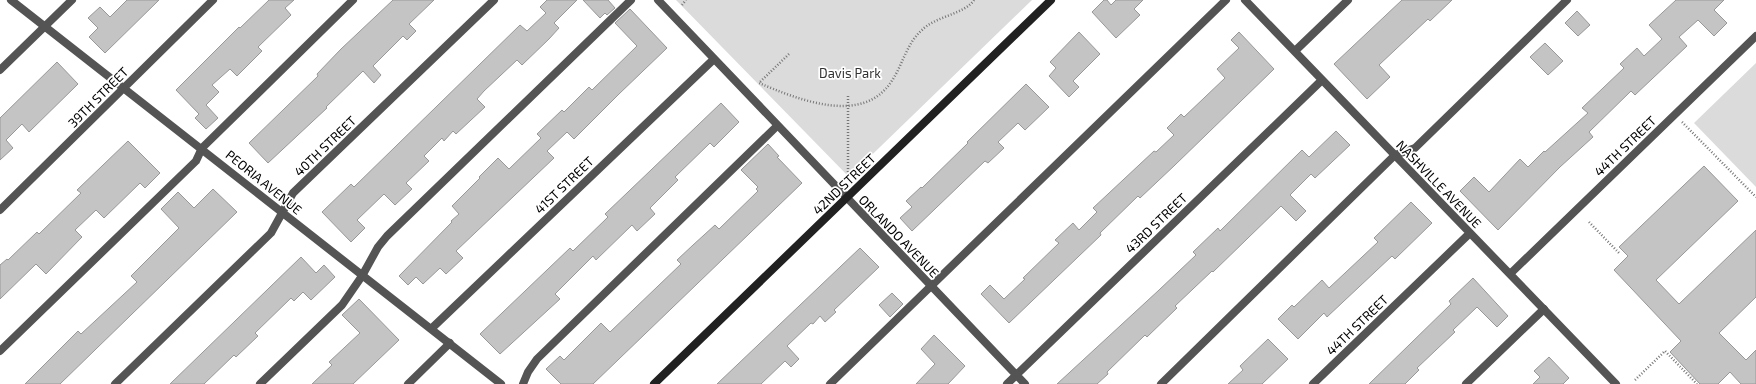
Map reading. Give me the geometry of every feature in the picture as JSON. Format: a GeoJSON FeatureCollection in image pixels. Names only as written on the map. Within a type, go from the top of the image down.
{"type":"FeatureCollection","features":[{"type":"Feature","properties":{"kind":"street","name":"PEORIA AVENUE"},"geometry":{"type":"LineString","coordinates":[[11,0],[202,148],[362,276],[501,384]]}},
{"type":"Feature","properties":{"kind":"street"},"geometry":{"type":"LineString","coordinates":[[0,70],[72,0]]}},
{"type":"Feature","properties":{"kind":"street","name":"39TH STREET"},"geometry":{"type":"LineString","coordinates":[[0,210],[213,0]]}},
{"type":"Feature","properties":{"kind":"street"},"geometry":{"type":"LineString","coordinates":[[0,351],[196,161],[202,148],[353,0]]}},
{"type":"Feature","properties":{"kind":"street","name":"40TH STREET"},"geometry":{"type":"LineString","coordinates":[[115,384],[271,233],[292,194],[494,0]]}},
{"type":"Feature","properties":{"kind":"street"},"geometry":{"type":"LineString","coordinates":[[260,384],[342,305],[362,276],[378,246],[387,236],[631,0]]}},
{"type":"Feature","properties":{"kind":"street","name":"ORLANDO AVENUE"},"geometry":{"type":"LineString","coordinates":[[658,0],[1025,384]]}},
{"type":"Feature","properties":{"kind":"street","name":"42ND STREET"},"geometry":{"type":"LineString","coordinates":[[654,384],[1050,0]]}},
{"type":"Feature","properties":{"kind":"street"},"geometry":{"type":"LineString","coordinates":[[830,384],[1226,0]]}},
{"type":"Feature","properties":{"kind":"street","name":"NASHVILLE AVENUE"},"geometry":{"type":"LineString","coordinates":[[1245,0],[1616,384]]}},
{"type":"Feature","properties":{"kind":"street"},"geometry":{"type":"LineString","coordinates":[[1295,52],[1348,0]]}},
{"type":"Feature","properties":{"kind":"street"},"geometry":{"type":"LineString","coordinates":[[1161,384],[1395,155],[1415,148],[1568,0]]}},
{"type":"Feature","properties":{"kind":"street","name":"44TH STREET"},"geometry":{"type":"LineString","coordinates":[[1510,274],[1756,36]]}},
{"type":"Feature","properties":{"kind":"street","name":"41ST STREET"},"geometry":{"type":"LineString","coordinates":[[431,329],[714,59]]}},
{"type":"Feature","properties":{"kind":"street","name":"43RD STREET"},"geometry":{"type":"LineString","coordinates":[[1007,384],[1322,80]]}},
{"type":"Feature","properties":{"kind":"street"},"geometry":{"type":"LineString","coordinates":[[523,384],[528,372],[537,359],[777,126]]}},
{"type":"Feature","properties":{"kind":"street","name":"44TH STREET"},"geometry":{"type":"LineString","coordinates":[[1313,384],[1470,233]]}},
{"type":"Feature","properties":{"kind":"street"},"geometry":{"type":"LineString","coordinates":[[1466,384],[1544,309]]}},
{"type":"Feature","properties":{"kind":"street"},"geometry":{"type":"LineString","coordinates":[[408,384],[450,343]]}},
{"type":"Feature","properties":{"kind":"path"},"geometry":{"type":"LineString","coordinates":[[682,5],[686,0]]}},
{"type":"Feature","properties":{"kind":"path"},"geometry":{"type":"LineString","coordinates":[[789,54],[759,84],[815,102],[848,106],[860,104],[872,99],[884,91],[892,82],[909,45],[922,29],[932,22],[966,8],[974,0]]}},
{"type":"Feature","properties":{"kind":"path"},"geometry":{"type":"LineString","coordinates":[[848,94],[848,175]]}},
{"type":"Feature","properties":{"kind":"path"},"geometry":{"type":"LineString","coordinates":[[1674,115],[1756,197]]}},
{"type":"Feature","properties":{"kind":"path"},"geometry":{"type":"LineString","coordinates":[[1589,222],[1618,253]]}},
{"type":"Feature","properties":{"kind":"path"},"geometry":{"type":"LineString","coordinates":[[1635,380],[1665,351],[1697,384]]}},
{"type":"Feature","properties":{"kind":"green space","name":"Davis Park"},"geometry":{"type":"Polygon","coordinates":[[[676,0],[1032,0],[849,177],[676,0]]]}},
{"type":"Feature","properties":{"kind":"green space"},"geometry":{"type":"Polygon","coordinates":[[[1756,63],[1756,187],[1694,123],[1756,63]]]}},
{"type":"Feature","properties":{"kind":"building"},"geometry":{"type":"Polygon","coordinates":[[[127,0],[159,0],[105,53],[89,37],[98,28],[88,18],[100,7],[110,17],[127,0]]]}},
{"type":"Feature","properties":{"kind":"building"},"geometry":{"type":"Polygon","coordinates":[[[269,0],[294,0],[285,8],[291,15],[258,47],[262,51],[237,76],[230,69],[212,85],[219,92],[206,105],[218,118],[206,129],[195,118],[199,114],[176,90],[239,27],[240,28],[269,0]]]}},
{"type":"Feature","properties":{"kind":"building"},"geometry":{"type":"Polygon","coordinates":[[[393,0],[434,0],[409,24],[416,31],[407,40],[403,36],[373,66],[381,75],[374,83],[363,71],[326,107],[327,108],[268,163],[249,143],[318,76],[317,74],[341,49],[393,0]]]}},
{"type":"Feature","properties":{"kind":"building"},"geometry":{"type":"Polygon","coordinates":[[[547,0],[577,0],[554,23],[559,28],[549,39],[522,65],[517,60],[477,99],[485,107],[456,134],[453,131],[444,141],[442,138],[424,156],[429,161],[406,183],[412,189],[395,205],[384,194],[357,220],[365,228],[351,242],[322,212],[351,184],[354,187],[520,25],[527,31],[546,13],[540,7],[547,0]]]}},
{"type":"Feature","properties":{"kind":"building"},"geometry":{"type":"Polygon","coordinates":[[[583,0],[608,0],[615,8],[607,15],[605,13],[600,18],[583,0]]]}},
{"type":"Feature","properties":{"kind":"building"},"geometry":{"type":"Polygon","coordinates":[[[1104,0],[1107,0],[1111,5],[1116,0],[1143,0],[1134,9],[1140,15],[1116,38],[1092,12],[1104,0]]]}},
{"type":"Feature","properties":{"kind":"building"},"geometry":{"type":"Polygon","coordinates":[[[1402,0],[1452,0],[1430,21],[1428,19],[1379,65],[1390,77],[1367,99],[1334,64],[1402,0]]]}},
{"type":"Feature","properties":{"kind":"building"},"geometry":{"type":"Polygon","coordinates":[[[1676,0],[1724,0],[1714,10],[1727,23],[1714,36],[1698,20],[1679,37],[1687,46],[1635,95],[1631,91],[1589,132],[1593,137],[1560,167],[1498,230],[1460,191],[1474,177],[1489,192],[1520,159],[1528,167],[1544,151],[1545,152],[1588,113],[1582,108],[1624,68],[1620,64],[1637,48],[1644,56],[1662,39],[1649,25],[1676,0]]]}},
{"type":"Feature","properties":{"kind":"building"},"geometry":{"type":"Polygon","coordinates":[[[630,9],[667,48],[574,139],[567,132],[547,151],[554,158],[456,251],[463,258],[446,274],[440,268],[423,284],[416,277],[408,285],[399,276],[459,214],[452,206],[480,178],[479,177],[498,158],[509,169],[541,138],[537,134],[562,110],[564,112],[589,87],[592,90],[637,46],[615,23],[630,9]]]}},
{"type":"Feature","properties":{"kind":"building"},"geometry":{"type":"Polygon","coordinates":[[[1577,11],[1590,25],[1578,36],[1565,23],[1577,11]]]}},
{"type":"Feature","properties":{"kind":"building"},"geometry":{"type":"Polygon","coordinates":[[[1079,32],[1100,54],[1073,81],[1079,87],[1069,97],[1049,76],[1056,68],[1050,62],[1079,32]]]}},
{"type":"Feature","properties":{"kind":"building"},"geometry":{"type":"Polygon","coordinates":[[[1239,32],[1274,69],[1140,198],[1138,196],[1100,233],[1101,235],[1009,323],[981,294],[990,285],[1004,299],[1059,243],[1055,240],[1073,223],[1079,230],[1097,212],[1093,208],[1154,151],[1156,152],[1174,135],[1167,128],[1181,114],[1184,117],[1225,78],[1217,69],[1239,48],[1231,40],[1239,32]]]}},
{"type":"Feature","properties":{"kind":"building"},"geometry":{"type":"Polygon","coordinates":[[[1545,43],[1563,61],[1548,75],[1530,57],[1545,43]]]}},
{"type":"Feature","properties":{"kind":"building"},"geometry":{"type":"Polygon","coordinates":[[[57,62],[78,84],[29,132],[22,124],[6,140],[13,148],[0,160],[0,118],[57,62]]]}},
{"type":"Feature","properties":{"kind":"building"},"geometry":{"type":"Polygon","coordinates":[[[1026,84],[1049,107],[1025,130],[1018,123],[998,142],[1004,148],[988,163],[985,161],[912,231],[900,218],[912,207],[906,201],[921,187],[922,188],[1026,84]]]}},
{"type":"Feature","properties":{"kind":"building"},"geometry":{"type":"Polygon","coordinates":[[[721,103],[739,122],[714,147],[710,143],[675,177],[678,180],[650,208],[655,214],[637,231],[632,225],[596,260],[593,256],[555,294],[560,299],[500,354],[480,334],[570,248],[573,251],[608,217],[605,214],[721,103]]]}},
{"type":"Feature","properties":{"kind":"building"},"geometry":{"type":"Polygon","coordinates":[[[1336,131],[1350,145],[1315,178],[1311,174],[1290,195],[1306,211],[1296,221],[1281,206],[1213,272],[1212,271],[1175,306],[1177,308],[1147,337],[1145,335],[1107,372],[1108,374],[1097,384],[1057,384],[1196,255],[1193,252],[1218,228],[1220,231],[1302,150],[1309,157],[1336,131]]]}},
{"type":"Feature","properties":{"kind":"building"},"geometry":{"type":"Polygon","coordinates":[[[128,141],[160,173],[145,188],[140,183],[104,218],[96,210],[75,230],[82,237],[46,274],[36,264],[0,299],[0,265],[7,259],[8,260],[37,232],[39,234],[81,193],[77,190],[128,141]]]}},
{"type":"Feature","properties":{"kind":"building"},"geometry":{"type":"Polygon","coordinates":[[[768,144],[779,156],[777,157],[802,183],[593,384],[561,384],[546,369],[560,356],[564,360],[601,323],[610,332],[681,264],[677,260],[715,225],[719,229],[758,191],[756,189],[758,187],[741,170],[768,144]]]}},
{"type":"Feature","properties":{"kind":"building"},"geometry":{"type":"Polygon","coordinates":[[[1704,166],[1738,201],[1656,280],[1679,304],[1756,230],[1756,297],[1719,333],[1746,360],[1756,350],[1756,384],[1741,384],[1730,372],[1718,384],[1700,384],[1670,352],[1681,341],[1614,270],[1628,256],[1619,247],[1704,166]]]}},
{"type":"Feature","properties":{"kind":"building"},"geometry":{"type":"Polygon","coordinates":[[[213,189],[237,212],[60,384],[25,384],[78,331],[81,334],[137,282],[131,276],[179,228],[161,209],[178,192],[194,208],[213,189]]]}},
{"type":"Feature","properties":{"kind":"building"},"geometry":{"type":"Polygon","coordinates":[[[1411,202],[1432,223],[1395,259],[1392,256],[1327,317],[1324,313],[1298,339],[1278,319],[1292,305],[1294,307],[1322,280],[1329,288],[1378,242],[1374,238],[1411,202]]]}},
{"type":"Feature","properties":{"kind":"building"},"geometry":{"type":"Polygon","coordinates":[[[860,248],[879,267],[834,310],[836,312],[825,322],[820,316],[813,324],[811,323],[787,346],[799,359],[791,367],[785,361],[761,384],[717,384],[860,248]]]}},
{"type":"Feature","properties":{"kind":"building"},"geometry":{"type":"Polygon","coordinates":[[[301,257],[316,273],[324,265],[335,277],[311,300],[303,292],[294,301],[291,298],[255,333],[258,336],[236,357],[234,355],[204,384],[170,384],[301,257]]]}},
{"type":"Feature","properties":{"kind":"building"},"geometry":{"type":"Polygon","coordinates":[[[1473,278],[1508,316],[1497,327],[1477,307],[1453,330],[1455,332],[1417,368],[1419,370],[1405,384],[1369,384],[1451,304],[1449,301],[1473,278]]]}},
{"type":"Feature","properties":{"kind":"building"},"geometry":{"type":"Polygon","coordinates":[[[892,293],[903,304],[890,317],[879,305],[892,293]]]}},
{"type":"Feature","properties":{"kind":"building"},"geometry":{"type":"Polygon","coordinates":[[[359,299],[399,340],[353,384],[312,384],[332,365],[329,362],[360,333],[342,315],[359,299]]]}},
{"type":"Feature","properties":{"kind":"building"},"geometry":{"type":"Polygon","coordinates":[[[934,335],[965,366],[948,384],[916,384],[935,364],[921,349],[934,335]]]}},
{"type":"Feature","properties":{"kind":"building"},"geometry":{"type":"Polygon","coordinates":[[[1268,339],[1288,359],[1262,384],[1228,384],[1243,370],[1240,366],[1268,339]]]}},
{"type":"Feature","properties":{"kind":"building"},"geometry":{"type":"Polygon","coordinates":[[[1549,357],[1569,378],[1563,384],[1533,384],[1540,377],[1534,371],[1549,357]]]}}]}
